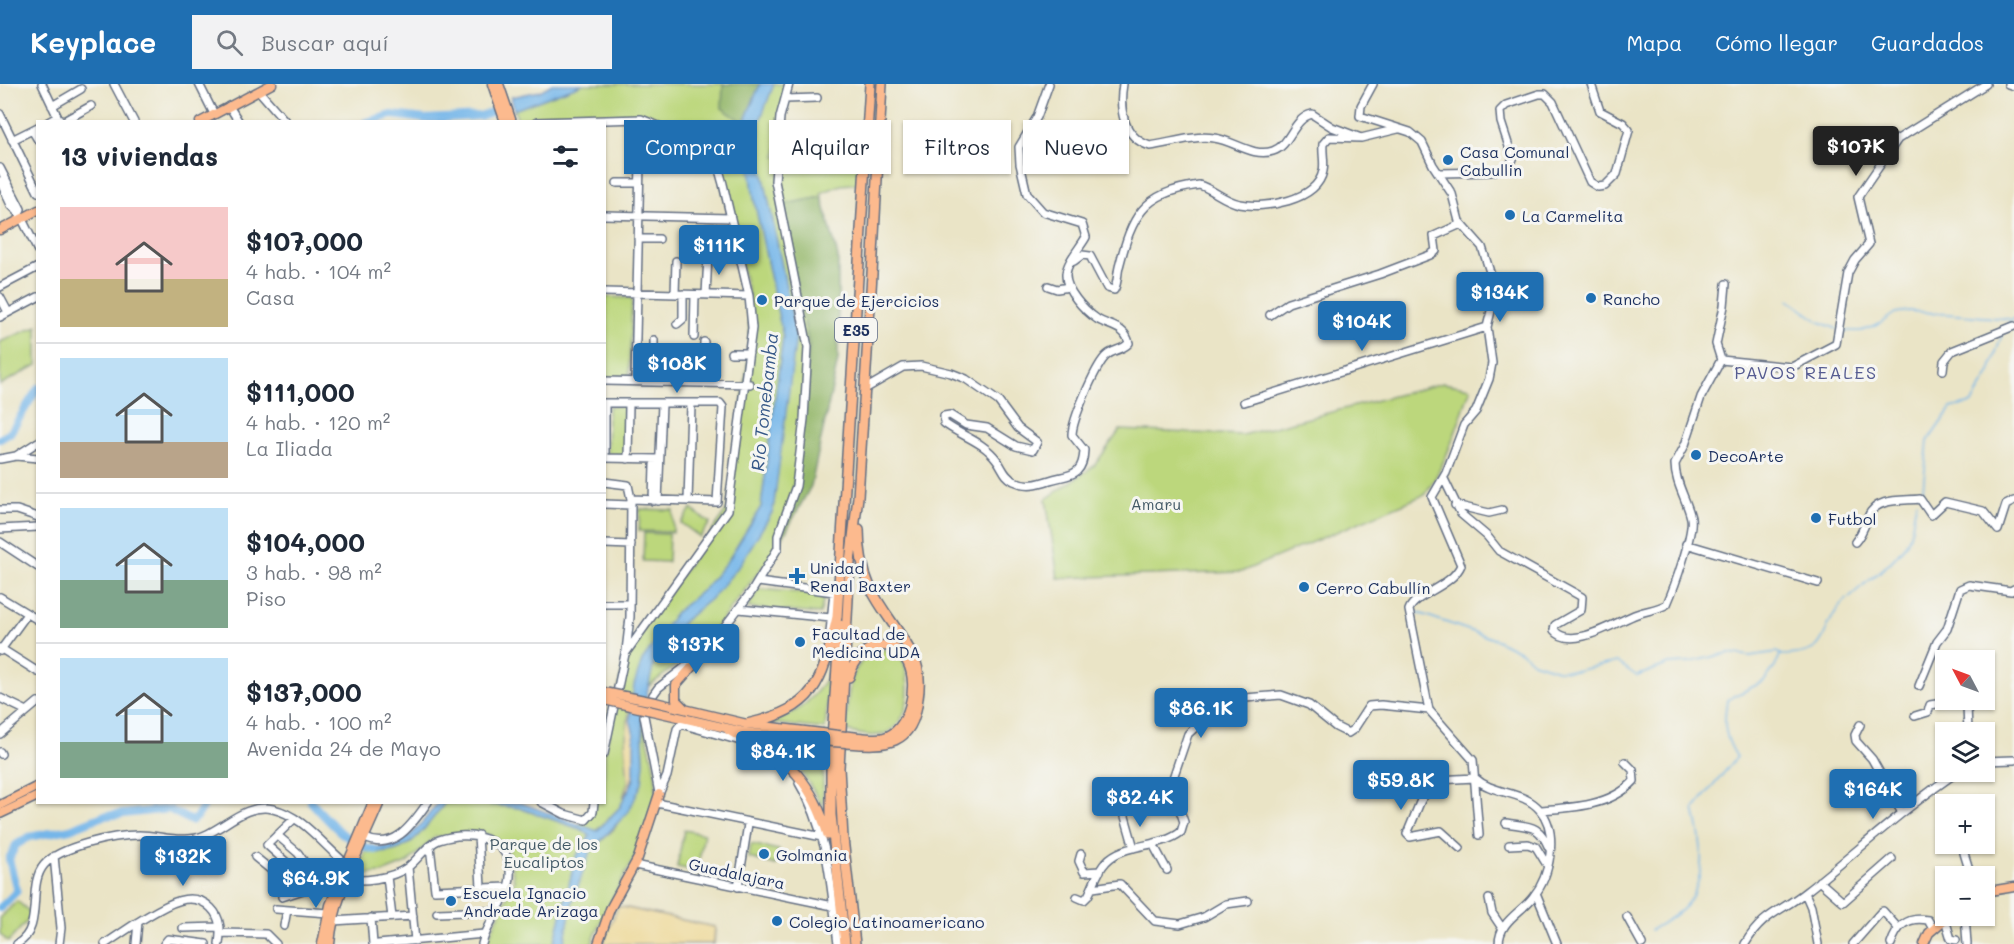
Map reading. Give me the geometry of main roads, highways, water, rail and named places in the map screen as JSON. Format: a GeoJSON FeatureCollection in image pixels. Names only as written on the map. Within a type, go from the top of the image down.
{"type":"FeatureCollection","features":[{"type":"Feature","properties":{"kind":"highway","name":"E35"},"geometry":{"type":"LineString","coordinates":[[845,944],[832,859],[831,752],[840,625],[834,617],[870,84]]}},
{"type":"Feature","properties":{"kind":"highway","name":"E35"},"geometry":{"type":"LineString","coordinates":[[855,944],[841,810],[839,768],[851,553],[858,497],[865,389],[882,84]]}},
{"type":"Feature","properties":{"kind":"highway"},"geometry":{"type":"LineString","coordinates":[[846,739],[880,745],[900,738],[912,724],[919,693],[914,657],[882,608],[864,572],[860,551],[858,497]]}},
{"type":"Feature","properties":{"kind":"highway"},"geometry":{"type":"LineString","coordinates":[[745,728],[800,703],[821,678],[828,655],[834,617]]}},
{"type":"Feature","properties":{"kind":"highway"},"geometry":{"type":"LineString","coordinates":[[844,700],[851,668],[866,649],[877,646],[891,648],[908,662],[911,676],[910,700],[908,715],[901,727],[883,738],[846,739]]}},
{"type":"Feature","properties":{"kind":"highway"},"geometry":{"type":"LineString","coordinates":[[745,728],[799,775],[823,817],[832,859]]}},
{"type":"Feature","properties":{"kind":"main road"},"geometry":{"type":"LineString","coordinates":[[204,120],[272,84]]}},
{"type":"Feature","properties":{"kind":"main road"},"geometry":{"type":"LineString","coordinates":[[492,84],[499,95],[508,120]]}},
{"type":"Feature","properties":{"kind":"main road"},"geometry":{"type":"LineString","coordinates":[[499,84],[499,95]]}},
{"type":"Feature","properties":{"kind":"main road"},"geometry":{"type":"LineString","coordinates":[[0,230],[20,216],[36,211]]}},
{"type":"Feature","properties":{"kind":"main road"},"geometry":{"type":"LineString","coordinates":[[687,710],[676,700],[675,689],[682,675],[706,654],[713,642]]}},
{"type":"Feature","properties":{"kind":"main road"},"geometry":{"type":"LineString","coordinates":[[606,693],[725,728],[751,744]]}},
{"type":"Feature","properties":{"kind":"main road"},"geometry":{"type":"LineString","coordinates":[[606,700],[687,710],[745,728]]}},
{"type":"Feature","properties":{"kind":"main road"},"geometry":{"type":"LineString","coordinates":[[725,728],[745,728],[846,739]]}},
{"type":"Feature","properties":{"kind":"main road"},"geometry":{"type":"LineString","coordinates":[[0,805],[36,787]]}},
{"type":"Feature","properties":{"kind":"main road"},"geometry":{"type":"LineString","coordinates":[[598,944],[610,909],[635,865],[659,794]]}},
{"type":"Feature","properties":{"kind":"main road"},"geometry":{"type":"LineString","coordinates":[[0,814],[36,797]]}},
{"type":"Feature","properties":{"kind":"main road"},"geometry":{"type":"LineString","coordinates":[[363,839],[372,804]]}},
{"type":"Feature","properties":{"kind":"main road"},"geometry":{"type":"LineString","coordinates":[[322,944],[345,878],[379,804]]}},
{"type":"Feature","properties":{"kind":"main road"},"geometry":{"type":"LineString","coordinates":[[1995,890],[2014,887]]}},
{"type":"Feature","properties":{"kind":"main road"},"geometry":{"type":"LineString","coordinates":[[330,917],[330,944]]}},
{"type":"Feature","properties":{"kind":"main road"},"geometry":{"type":"LineString","coordinates":[[1924,944],[1937,926]]}},
{"type":"Feature","properties":{"kind":"water"},"geometry":{"type":"Polygon","coordinates":[[[552,84],[583,84],[514,110],[511,97],[540,91],[552,84]]]}},
{"type":"Feature","properties":{"kind":"water"},"geometry":{"type":"Polygon","coordinates":[[[760,84],[774,84],[759,123],[759,153],[796,336],[773,511],[739,566],[714,596],[684,621],[653,667],[642,714],[644,763],[642,783],[629,811],[590,852],[572,903],[564,944],[554,944],[576,857],[590,836],[583,830],[519,808],[486,804],[524,804],[597,831],[620,807],[634,779],[634,735],[630,719],[634,685],[642,661],[675,613],[705,588],[729,559],[761,507],[783,337],[751,174],[757,174],[757,120],[745,120],[760,84]]]}},
{"type":"Feature","properties":{"kind":"water"},"geometry":{"type":"Polygon","coordinates":[[[437,804],[444,804],[421,833],[403,847],[380,853],[366,851],[367,845],[391,846],[409,837],[437,804]]]}},
{"type":"Feature","properties":{"kind":"waterway"},"geometry":{"type":"LineString","coordinates":[[373,120],[392,115],[425,119],[480,116],[506,107]]}},
{"type":"Feature","properties":{"kind":"waterway"},"geometry":{"type":"LineString","coordinates":[[1789,300],[1820,322],[1837,329]]}},
{"type":"Feature","properties":{"kind":"waterway"},"geometry":{"type":"LineString","coordinates":[[1841,331],[1861,331],[1878,325],[1895,313],[1909,311],[2010,319]]}},
{"type":"Feature","properties":{"kind":"waterway"},"geometry":{"type":"LineString","coordinates":[[2005,327],[2014,318]]}},
{"type":"Feature","properties":{"kind":"waterway"},"geometry":{"type":"LineString","coordinates":[[1920,495],[1923,489],[1928,441],[1951,408],[1972,403],[1990,372],[2002,334]]}},
{"type":"Feature","properties":{"kind":"waterway"},"geometry":{"type":"LineString","coordinates":[[0,439],[10,433],[36,391]]}},
{"type":"Feature","properties":{"kind":"waterway"},"geometry":{"type":"LineString","coordinates":[[1651,930],[1683,909],[1698,883],[1701,846],[1694,809],[1737,757],[1729,743],[1726,730],[1727,700],[1764,681],[1775,667],[1780,655],[1804,653],[1816,647],[1836,610],[1884,568],[1907,542],[1917,502]]}},
{"type":"Feature","properties":{"kind":"waterway"},"geometry":{"type":"LineString","coordinates":[[1413,611],[1497,640],[1523,653],[1533,662],[1558,670],[1575,671],[1617,662],[1637,676],[1669,664],[1686,663],[1729,653],[1750,656],[1777,652],[1782,655]]}},
{"type":"Feature","properties":{"kind":"waterway"},"geometry":{"type":"LineString","coordinates":[[0,908],[17,891],[9,859],[16,845],[29,837],[70,829],[103,816],[169,809],[191,821],[197,817],[204,804]]}},
{"type":"Feature","properties":{"kind":"waterway"},"geometry":{"type":"LineString","coordinates":[[313,804],[347,837],[375,850]]}},
{"type":"Feature","properties":{"kind":"place","name":"Casa Comunal Cabullin"},"geometry":{"type":"Point","coordinates":[1448,160]}},
{"type":"Feature","properties":{"kind":"place","name":"La Carmelita"},"geometry":{"type":"Point","coordinates":[1510,215]}},
{"type":"Feature","properties":{"kind":"place","name":"Rancho"},"geometry":{"type":"Point","coordinates":[1591,298]}},
{"type":"Feature","properties":{"kind":"place","name":"Parque de Ejercicios"},"geometry":{"type":"Point","coordinates":[762,300]}},
{"type":"Feature","properties":{"kind":"place","name":"DecoArte"},"geometry":{"type":"Point","coordinates":[1696,455]}},
{"type":"Feature","properties":{"kind":"place","name":"Futbol"},"geometry":{"type":"Point","coordinates":[1816,518]}},
{"type":"Feature","properties":{"kind":"place","name":"Unidad Renal Baxter"},"geometry":{"type":"Point","coordinates":[797,576]}},
{"type":"Feature","properties":{"kind":"place","name":"Cerro Cabullín"},"geometry":{"type":"Point","coordinates":[1304,587]}},
{"type":"Feature","properties":{"kind":"place","name":"Facultad de Medicina UDA"},"geometry":{"type":"Point","coordinates":[800,642]}},
{"type":"Feature","properties":{"kind":"place","name":"Golmania"},"geometry":{"type":"Point","coordinates":[764,854]}},
{"type":"Feature","properties":{"kind":"place","name":"Escuela Ignacio Andrade Arizaga"},"geometry":{"type":"Point","coordinates":[451,901]}},
{"type":"Feature","properties":{"kind":"place","name":"Colegio Latinoamericano"},"geometry":{"type":"Point","coordinates":[777,921]}},
{"type":"Feature","properties":{"kind":"district","name":"PAVOS REALES"},"geometry":{"type":"Point","coordinates":[1806,372]}},
{"type":"Feature","properties":{"kind":"water label","name":"Río Tomebamba"},"geometry":{"type":"Point","coordinates":[764,402]}},
{"type":"Feature","properties":{"kind":"park label","name":"Amaru"},"geometry":{"type":"Point","coordinates":[1156,503]}},
{"type":"Feature","properties":{"kind":"park label","name":"Parque de los Eucaliptos"},"geometry":{"type":"Point","coordinates":[544,852]}}]}
